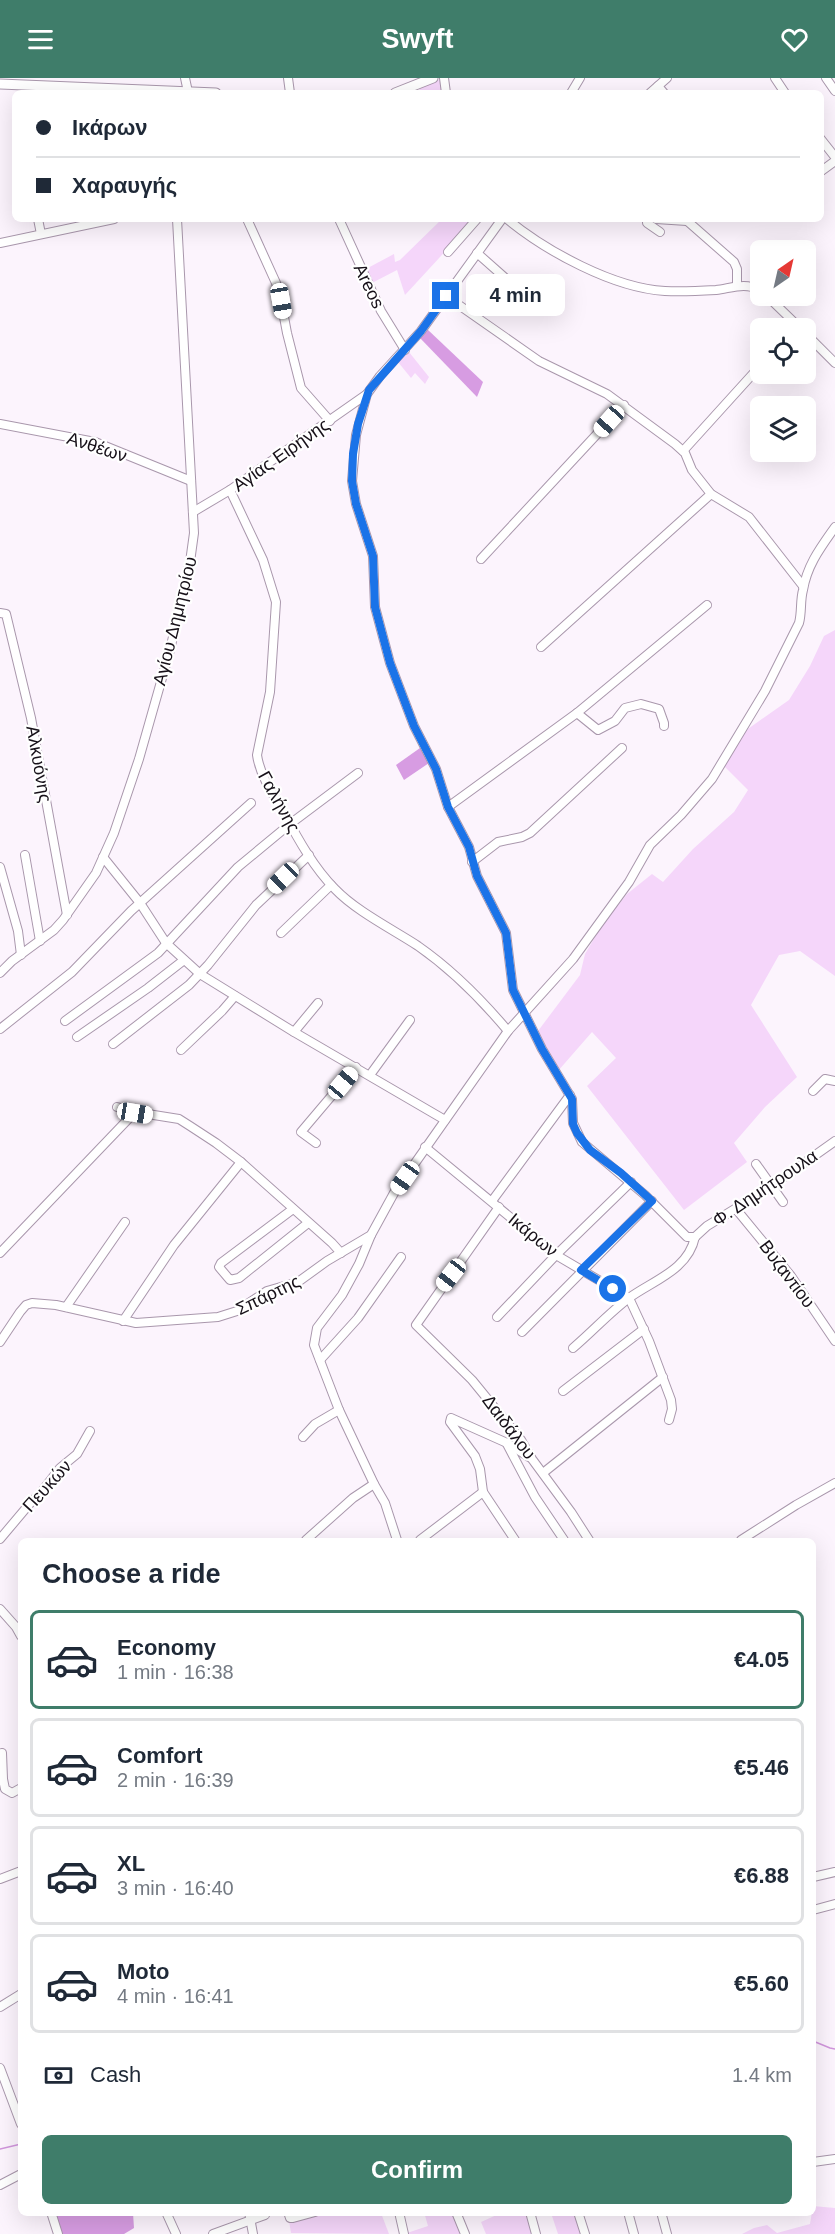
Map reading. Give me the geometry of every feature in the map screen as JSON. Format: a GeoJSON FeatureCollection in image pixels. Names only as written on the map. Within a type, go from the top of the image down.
{"type":"FeatureCollection","features":[{"type":"Feature","properties":{"kind":"main road"},"geometry":{"type":"LineString","coordinates":[[403,90],[433,78]]}},
{"type":"Feature","properties":{"kind":"main road"},"geometry":{"type":"LineString","coordinates":[[0,84],[16,89],[67,90]]}},
{"type":"Feature","properties":{"kind":"street"},"geometry":{"type":"LineString","coordinates":[[653,90],[667,78]]}},
{"type":"Feature","properties":{"kind":"street"},"geometry":{"type":"LineString","coordinates":[[826,78],[835,91]]}},
{"type":"Feature","properties":{"kind":"street"},"geometry":{"type":"LineString","coordinates":[[657,86],[661,90]]}},
{"type":"Feature","properties":{"kind":"street"},"geometry":{"type":"LineString","coordinates":[[824,144],[835,159]]}},
{"type":"Feature","properties":{"kind":"street"},"geometry":{"type":"LineString","coordinates":[[39,222],[41,234]]}},
{"type":"Feature","properties":{"kind":"street"},"geometry":{"type":"LineString","coordinates":[[0,243],[99,222]]}},
{"type":"Feature","properties":{"kind":"street","name":"Αγίου Δημητρίου"},"geometry":{"type":"LineString","coordinates":[[0,973],[54,930],[96,873],[114,833],[139,759],[170,650],[193,549],[177,222]]}},
{"type":"Feature","properties":{"kind":"street"},"geometry":{"type":"LineString","coordinates":[[248,222],[279,292],[301,388],[330,421]]}},
{"type":"Feature","properties":{"kind":"street","name":"Areos"},"geometry":{"type":"LineString","coordinates":[[340,222],[381,311],[405,350]]}},
{"type":"Feature","properties":{"kind":"street"},"geometry":{"type":"LineString","coordinates":[[448,252],[474,222]]}},
{"type":"Feature","properties":{"kind":"street"},"geometry":{"type":"LineString","coordinates":[[501,222],[405,350],[380,376],[367,394],[356,435],[352,481],[356,504],[373,556],[375,607],[390,663],[414,726],[436,769],[448,807],[469,847],[472,862],[486,898],[506,933],[513,990],[542,1049],[572,1099],[573,1124],[582,1142],[652,1201],[687,1237],[695,1237],[693,1248],[685,1260],[629,1298],[573,1348]]}},
{"type":"Feature","properties":{"kind":"street"},"geometry":{"type":"LineString","coordinates":[[504,222],[609,278],[636,287],[689,291],[737,285],[750,286]]}},
{"type":"Feature","properties":{"kind":"street"},"geometry":{"type":"LineString","coordinates":[[647,222],[660,232]]}},
{"type":"Feature","properties":{"kind":"street"},"geometry":{"type":"LineString","coordinates":[[688,222],[734,262],[737,269],[737,285]]}},
{"type":"Feature","properties":{"kind":"street"},"geometry":{"type":"LineString","coordinates":[[477,253],[512,284],[533,298]]}},
{"type":"Feature","properties":{"kind":"street"},"geometry":{"type":"LineString","coordinates":[[446,296],[539,361],[590,384],[624,405],[683,451],[692,470],[711,494],[749,517],[803,586]]}},
{"type":"Feature","properties":{"kind":"street"},"geometry":{"type":"LineString","coordinates":[[777,306],[790,318]]}},
{"type":"Feature","properties":{"kind":"street"},"geometry":{"type":"LineString","coordinates":[[816,344],[835,363]]}},
{"type":"Feature","properties":{"kind":"street"},"geometry":{"type":"LineString","coordinates":[[683,451],[750,377]]}},
{"type":"Feature","properties":{"kind":"street","name":"Αγίας Ειρήνης"},"geometry":{"type":"LineString","coordinates":[[192,512],[230,490],[367,394]]}},
{"type":"Feature","properties":{"kind":"street"},"geometry":{"type":"LineString","coordinates":[[481,559],[624,405]]}},
{"type":"Feature","properties":{"kind":"street","name":"Ανθέων"},"geometry":{"type":"LineString","coordinates":[[0,424],[95,442],[190,482]]}},
{"type":"Feature","properties":{"kind":"street","name":"Γαλήνης"},"geometry":{"type":"LineString","coordinates":[[230,490],[262,560],[276,602],[270,692],[257,755],[259,765],[290,824],[331,885],[436,961],[474,994],[508,1031]]}},
{"type":"Feature","properties":{"kind":"street"},"geometry":{"type":"LineString","coordinates":[[541,647],[711,494]]}},
{"type":"Feature","properties":{"kind":"street"},"geometry":{"type":"LineString","coordinates":[[396,1538],[388,1510],[339,1410],[314,1345],[317,1328],[342,1295],[360,1264],[371,1235],[394,1192],[508,1031],[573,959],[629,882],[650,845],[681,815],[712,779],[765,691],[799,623],[803,586],[809,565],[835,527]]}},
{"type":"Feature","properties":{"kind":"street"},"geometry":{"type":"LineString","coordinates":[[448,807],[578,713],[707,605]]}},
{"type":"Feature","properties":{"kind":"street","name":"Αλκυόνης"},"geometry":{"type":"LineString","coordinates":[[3,614],[31,718],[67,915]]}},
{"type":"Feature","properties":{"kind":"street"},"geometry":{"type":"LineString","coordinates":[[578,713],[598,730],[615,721],[625,708],[641,704],[659,709],[663,726]]}},
{"type":"Feature","properties":{"kind":"street"},"geometry":{"type":"LineString","coordinates":[[472,862],[498,842],[526,836],[622,748]]}},
{"type":"Feature","properties":{"kind":"street"},"geometry":{"type":"LineString","coordinates":[[65,1021],[158,952],[238,867],[358,773]]}},
{"type":"Feature","properties":{"kind":"street"},"geometry":{"type":"LineString","coordinates":[[0,1029],[72,972],[140,903],[251,803]]}},
{"type":"Feature","properties":{"kind":"street"},"geometry":{"type":"LineString","coordinates":[[25,855],[40,942]]}},
{"type":"Feature","properties":{"kind":"street"},"geometry":{"type":"LineString","coordinates":[[113,1044],[189,985],[256,904],[309,855]]}},
{"type":"Feature","properties":{"kind":"street"},"geometry":{"type":"LineString","coordinates":[[103,857],[140,903],[166,943],[200,974],[445,1120]]}},
{"type":"Feature","properties":{"kind":"street"},"geometry":{"type":"LineString","coordinates":[[0,867],[18,931],[21,955]]}},
{"type":"Feature","properties":{"kind":"street"},"geometry":{"type":"LineString","coordinates":[[281,933],[331,885]]}},
{"type":"Feature","properties":{"kind":"street"},"geometry":{"type":"LineString","coordinates":[[77,1037],[184,960]]}},
{"type":"Feature","properties":{"kind":"street"},"geometry":{"type":"LineString","coordinates":[[182,1050],[235,996]]}},
{"type":"Feature","properties":{"kind":"street"},"geometry":{"type":"LineString","coordinates":[[294,1032],[318,1003]]}},
{"type":"Feature","properties":{"kind":"street"},"geometry":{"type":"LineString","coordinates":[[370,1075],[410,1020]]}},
{"type":"Feature","properties":{"kind":"street"},"geometry":{"type":"LineString","coordinates":[[316,1143],[301,1132],[356,1067]]}},
{"type":"Feature","properties":{"kind":"street"},"geometry":{"type":"LineString","coordinates":[[813,1091],[825,1079],[835,1081]]}},
{"type":"Feature","properties":{"kind":"street"},"geometry":{"type":"LineString","coordinates":[[492,1201],[570,1095]]}},
{"type":"Feature","properties":{"kind":"street"},"geometry":{"type":"LineString","coordinates":[[117,1107],[135,1113],[179,1119],[216,1143],[241,1162],[332,1243],[340,1254]]}},
{"type":"Feature","properties":{"kind":"street"},"geometry":{"type":"LineString","coordinates":[[0,1253],[135,1113]]}},
{"type":"Feature","properties":{"kind":"street","name":"Φ. Δημήτρουλα"},"geometry":{"type":"LineString","coordinates":[[695,1237],[707,1226],[736,1209],[835,1141]]}},
{"type":"Feature","properties":{"kind":"street","name":"Ικάρων"},"geometry":{"type":"LineString","coordinates":[[425,1147],[556,1255],[629,1298]]}},
{"type":"Feature","properties":{"kind":"street"},"geometry":{"type":"LineString","coordinates":[[123,1321],[174,1245],[241,1162]]}},
{"type":"Feature","properties":{"kind":"street"},"geometry":{"type":"LineString","coordinates":[[756,1164],[783,1202]]}},
{"type":"Feature","properties":{"kind":"street"},"geometry":{"type":"LineString","coordinates":[[497,1317],[630,1182]]}},
{"type":"Feature","properties":{"kind":"street"},"geometry":{"type":"LineString","coordinates":[[522,1332],[652,1201]]}},
{"type":"Feature","properties":{"kind":"street","name":"Δαιδάλου"},"geometry":{"type":"LineString","coordinates":[[499,1207],[416,1325],[472,1380],[521,1440],[588,1538]]}},
{"type":"Feature","properties":{"kind":"street"},"geometry":{"type":"LineString","coordinates":[[292,1209],[221,1263],[219,1267],[221,1271],[230,1280],[239,1278],[308,1222]]}},
{"type":"Feature","properties":{"kind":"street","name":"Βυζαντίου"},"geometry":{"type":"LineString","coordinates":[[736,1209],[791,1276],[835,1341]]}},
{"type":"Feature","properties":{"kind":"street"},"geometry":{"type":"LineString","coordinates":[[66,1307],[125,1222]]}},
{"type":"Feature","properties":{"kind":"street","name":"Σπάρτης"},"geometry":{"type":"LineString","coordinates":[[0,1342],[26,1305],[40,1303],[136,1323],[209,1318],[227,1314],[247,1306],[267,1291],[298,1282],[327,1261],[371,1235]]}},
{"type":"Feature","properties":{"kind":"street"},"geometry":{"type":"LineString","coordinates":[[320,1360],[358,1318],[401,1257]]}},
{"type":"Feature","properties":{"kind":"street"},"geometry":{"type":"LineString","coordinates":[[629,1298],[644,1329],[671,1400],[672,1409],[669,1420]]}},
{"type":"Feature","properties":{"kind":"street"},"geometry":{"type":"LineString","coordinates":[[563,1391],[644,1329]]}},
{"type":"Feature","properties":{"kind":"street"},"geometry":{"type":"LineString","coordinates":[[543,1473],[663,1377]]}},
{"type":"Feature","properties":{"kind":"street"},"geometry":{"type":"LineString","coordinates":[[303,1437],[315,1424],[339,1410]]}},
{"type":"Feature","properties":{"kind":"street"},"geometry":{"type":"LineString","coordinates":[[514,1538],[483,1492],[480,1469],[475,1456],[450,1422],[451,1418],[507,1443],[532,1459]]}},
{"type":"Feature","properties":{"kind":"street","name":"Πευκών"},"geometry":{"type":"LineString","coordinates":[[0,1539],[60,1468],[77,1454],[90,1431]]}},
{"type":"Feature","properties":{"kind":"street"},"geometry":{"type":"LineString","coordinates":[[507,1443],[535,1497],[563,1538]]}},
{"type":"Feature","properties":{"kind":"street"},"geometry":{"type":"LineString","coordinates":[[744,1538],[796,1504],[835,1483]]}},
{"type":"Feature","properties":{"kind":"street"},"geometry":{"type":"LineString","coordinates":[[308,1538],[353,1498],[374,1484]]}},
{"type":"Feature","properties":{"kind":"street"},"geometry":{"type":"LineString","coordinates":[[423,1538],[483,1492]]}},
{"type":"Feature","properties":{"kind":"street"},"geometry":{"type":"LineString","coordinates":[[0,1610],[18,1631]]}},
{"type":"Feature","properties":{"kind":"street"},"geometry":{"type":"LineString","coordinates":[[3,1753],[5,1790],[12,1793],[18,1790]]}},
{"type":"Feature","properties":{"kind":"street"},"geometry":{"type":"LineString","coordinates":[[0,1879],[18,1872]]}},
{"type":"Feature","properties":{"kind":"street"},"geometry":{"type":"LineString","coordinates":[[816,1876],[835,1872]]}},
{"type":"Feature","properties":{"kind":"street"},"geometry":{"type":"LineString","coordinates":[[816,1909],[835,1904]]}},
{"type":"Feature","properties":{"kind":"street"},"geometry":{"type":"LineString","coordinates":[[0,2007],[18,1996]]}},
{"type":"Feature","properties":{"kind":"street"},"geometry":{"type":"LineString","coordinates":[[0,2068],[18,2116]]}},
{"type":"Feature","properties":{"kind":"street"},"geometry":{"type":"LineString","coordinates":[[816,2162],[835,2159]]}},
{"type":"Feature","properties":{"kind":"street"},"geometry":{"type":"LineString","coordinates":[[0,2186],[18,2176]]}},
{"type":"Feature","properties":{"kind":"street"},"geometry":{"type":"LineString","coordinates":[[52,2216],[58,2234]]}},
{"type":"Feature","properties":{"kind":"street"},"geometry":{"type":"LineString","coordinates":[[169,2216],[176,2234]]}},
{"type":"Feature","properties":{"kind":"street"},"geometry":{"type":"LineString","coordinates":[[400,2216],[404,2234]]}},
{"type":"Feature","properties":{"kind":"street"},"geometry":{"type":"LineString","coordinates":[[458,2216],[465,2234]]}},
{"type":"Feature","properties":{"kind":"street"},"geometry":{"type":"LineString","coordinates":[[531,2216],[536,2234]]}},
{"type":"Feature","properties":{"kind":"street"},"geometry":{"type":"LineString","coordinates":[[579,2216],[585,2234]]}},
{"type":"Feature","properties":{"kind":"street"},"geometry":{"type":"LineString","coordinates":[[629,2216],[634,2234]]}},
{"type":"Feature","properties":{"kind":"street"},"geometry":{"type":"LineString","coordinates":[[662,2216],[667,2234]]}},
{"type":"Feature","properties":{"kind":"street"},"geometry":{"type":"LineString","coordinates":[[213,2234],[250,2217],[253,2234]]}},
{"type":"Feature","properties":{"kind":"shaded area"},"geometry":{"type":"Polygon","coordinates":[[[441,80],[444,90],[420,90],[419,87],[441,80]]]}},
{"type":"Feature","properties":{"kind":"shaded area"},"geometry":{"type":"Polygon","coordinates":[[[439,222],[472,222],[405,295],[397,270],[370,284],[364,270],[394,254],[395,262],[400,260],[439,222]]]}},
{"type":"Feature","properties":{"kind":"shaded area"},"geometry":{"type":"Polygon","coordinates":[[[427,329],[483,382],[477,397],[420,338],[427,329]]]}},
{"type":"Feature","properties":{"kind":"shaded area"},"geometry":{"type":"Polygon","coordinates":[[[409,352],[429,377],[425,384],[415,373],[411,378],[398,362],[409,352]]]}},
{"type":"Feature","properties":{"kind":"shaded area"},"geometry":{"type":"Polygon","coordinates":[[[835,630],[835,976],[800,951],[779,955],[751,1005],[797,1077],[765,1107],[734,1143],[747,1162],[684,1210],[587,1086],[616,1058],[592,1032],[558,1071],[538,1031],[580,975],[585,954],[601,927],[627,894],[652,874],[663,882],[693,849],[734,812],[748,790],[724,766],[745,731],[789,700],[810,666],[824,636],[835,630]]]}},
{"type":"Feature","properties":{"kind":"shaded area"},"geometry":{"type":"Polygon","coordinates":[[[420,748],[429,763],[404,780],[396,765],[420,748]]]}},
{"type":"Feature","properties":{"kind":"shaded area"},"geometry":{"type":"Polygon","coordinates":[[[816,2206],[835,2208],[835,2234],[742,2234],[767,2225],[777,2233],[810,2224],[811,2216],[816,2216],[816,2206]]]}},
{"type":"Feature","properties":{"kind":"shaded area"},"geometry":{"type":"Polygon","coordinates":[[[54,2216],[133,2216],[134,2228],[124,2234],[60,2234],[54,2216]]]}},
{"type":"Feature","properties":{"kind":"shaded area"},"geometry":{"type":"Polygon","coordinates":[[[304,2216],[382,2216],[389,2234],[291,2233],[289,2221],[304,2216]]]}},
{"type":"Feature","properties":{"kind":"shaded area"},"geometry":{"type":"Polygon","coordinates":[[[425,2216],[453,2216],[460,2234],[404,2234],[428,2226],[425,2216]]]}},
{"type":"Feature","properties":{"kind":"shaded area"},"geometry":{"type":"Polygon","coordinates":[[[494,2216],[527,2216],[533,2234],[486,2234],[481,2222],[494,2216]]]}},
{"type":"Feature","properties":{"kind":"shaded area"},"geometry":{"type":"Polygon","coordinates":[[[552,2216],[576,2216],[582,2234],[558,2234],[552,2216]]]}},
{"type":"Feature","properties":{"kind":"waterway"},"geometry":{"type":"LineString","coordinates":[[816,2042],[835,2049]]}},
{"type":"Feature","properties":{"kind":"waterway"},"geometry":{"type":"LineString","coordinates":[[0,2149],[18,2145]]}},
{"type":"Feature","properties":{"kind":"route"},"geometry":{"type":"LineString","coordinates":[[446,296],[421,331],[380,376],[367,394],[356,435],[352,481],[356,504],[373,556],[375,607],[390,663],[414,726],[436,769],[448,807],[469,847],[472,862],[486,898],[506,933],[513,990],[542,1049],[572,1099],[573,1124],[582,1142],[652,1201],[581,1270],[613,1289]]}}]}
